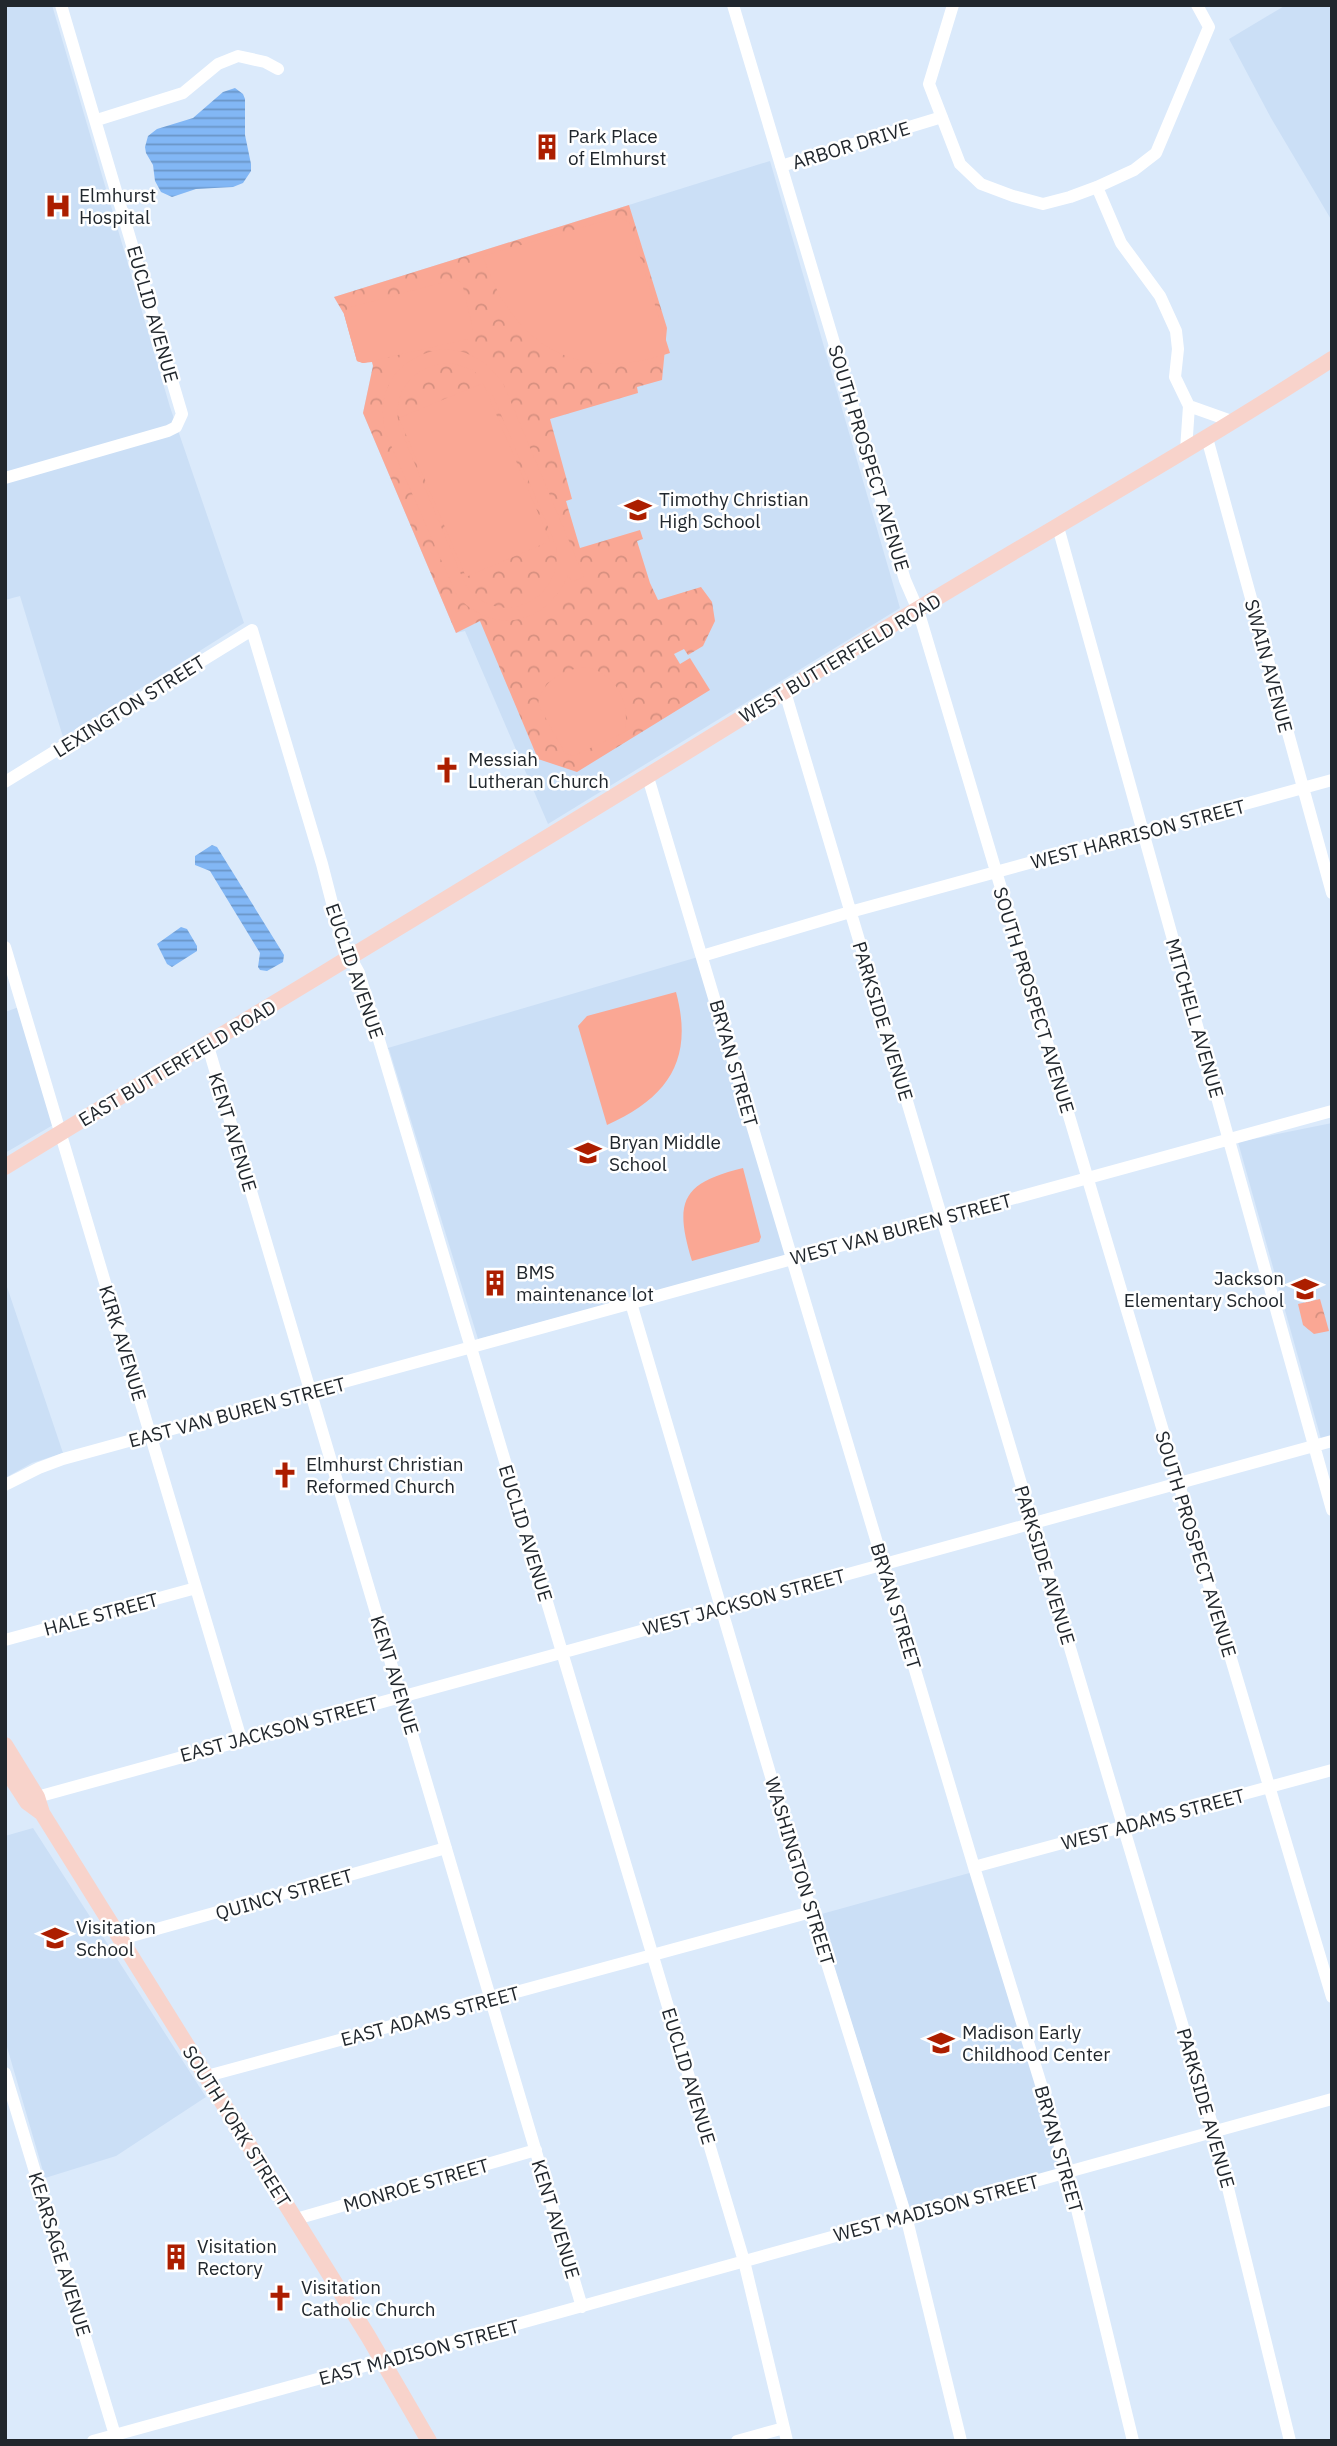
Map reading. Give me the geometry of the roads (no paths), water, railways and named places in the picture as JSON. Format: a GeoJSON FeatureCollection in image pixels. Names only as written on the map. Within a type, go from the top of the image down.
{"type":"FeatureCollection","features":[{"type":"Feature","properties":{"kind":"main road","name":"WEST BUTTERFIELD ROAD"},"geometry":{"type":"LineString","coordinates":[[349,959],[647,774],[1234,422],[1332,359]]}},
{"type":"Feature","properties":{"kind":"main road","name":"EAST BUTTERFIELD ROAD"},"geometry":{"type":"LineString","coordinates":[[5,1167],[349,959]]}},
{"type":"Feature","properties":{"kind":"main road","name":"SOUTH YORK STREET"},"geometry":{"type":"LineString","coordinates":[[5,1745],[37,1797],[42,1813],[296,2219],[429,2441]]}},
{"type":"Feature","properties":{"kind":"main road","name":"SOUTH YORK STREET"},"geometry":{"type":"LineString","coordinates":[[5,1768],[27,1802],[42,1813]]}},
{"type":"Feature","properties":{"kind":"street","name":"EUCLID AVENUE"},"geometry":{"type":"LineString","coordinates":[[5,478],[167,431],[176,427],[182,414],[61,5]]}},
{"type":"Feature","properties":{"kind":"street","name":"SOUTH PROSPECT AVENUE"},"geometry":{"type":"LineString","coordinates":[[733,5],[905,580],[918,610],[1332,1997]]}},
{"type":"Feature","properties":{"kind":"street"},"geometry":{"type":"LineString","coordinates":[[953,5],[929,84],[960,164],[981,184],[1013,197],[1043,204],[1097,187],[1134,170],[1156,153],[1209,27],[1197,5]]}},
{"type":"Feature","properties":{"kind":"street"},"geometry":{"type":"LineString","coordinates":[[97,120],[183,93],[218,64],[238,57],[256,59],[278,69]]}},
{"type":"Feature","properties":{"kind":"street","name":"ARBOR DRIVE"},"geometry":{"type":"LineString","coordinates":[[781,166],[942,117]]}},
{"type":"Feature","properties":{"kind":"street"},"geometry":{"type":"LineString","coordinates":[[1097,187],[1121,243],[1160,296],[1176,331],[1178,349],[1175,377],[1189,406],[1186,450]]}},
{"type":"Feature","properties":{"kind":"street"},"geometry":{"type":"LineString","coordinates":[[1189,406],[1234,422]]}},
{"type":"Feature","properties":{"kind":"street","name":"SWAIN AVENUE"},"geometry":{"type":"LineString","coordinates":[[1207,438],[1332,894]]}},
{"type":"Feature","properties":{"kind":"street","name":"MITCHELL AVENUE"},"geometry":{"type":"LineString","coordinates":[[1058,527],[1332,1510]]}},
{"type":"Feature","properties":{"kind":"street","name":"EUCLID AVENUE"},"geometry":{"type":"LineString","coordinates":[[252,630],[342,942],[359,973],[744,2261],[786,2434]]}},
{"type":"Feature","properties":{"kind":"street","name":"LEXINGTON STREET"},"geometry":{"type":"LineString","coordinates":[[5,782],[252,630]]}},
{"type":"Feature","properties":{"kind":"street","name":"PARKSIDE AVENUE"},"geometry":{"type":"LineString","coordinates":[[785,692],[1214,2131],[1290,2441]]}},
{"type":"Feature","properties":{"kind":"street","name":"BRYAN STREET"},"geometry":{"type":"LineString","coordinates":[[647,774],[1068,2172],[1133,2441]]}},
{"type":"Feature","properties":{"kind":"street","name":"WEST HARRISON STREET"},"geometry":{"type":"LineString","coordinates":[[702,956],[850,912],[1332,780]]}},
{"type":"Feature","properties":{"kind":"street","name":"KIRK AVENUE"},"geometry":{"type":"LineString","coordinates":[[5,947],[241,1739]]}},
{"type":"Feature","properties":{"kind":"street","name":"KENT AVENUE"},"geometry":{"type":"LineString","coordinates":[[207,1043],[582,2307]]}},
{"type":"Feature","properties":{"kind":"street","name":"WEST VAN BUREN STREET"},"geometry":{"type":"LineString","coordinates":[[471,1348],[1332,1111]]}},
{"type":"Feature","properties":{"kind":"street","name":"WASHINGTON STREET"},"geometry":{"type":"LineString","coordinates":[[631,1303],[811,1912],[906,2216],[961,2441]]}},
{"type":"Feature","properties":{"kind":"street","name":"EAST VAN BUREN STREET"},"geometry":{"type":"LineString","coordinates":[[5,1485],[39,1468],[63,1460],[471,1348]]}},
{"type":"Feature","properties":{"kind":"street","name":"WEST JACKSON STREET"},"geometry":{"type":"LineString","coordinates":[[562,1652],[1332,1441]]}},
{"type":"Feature","properties":{"kind":"street","name":"HALE STREET"},"geometry":{"type":"LineString","coordinates":[[5,1640],[196,1588]]}},
{"type":"Feature","properties":{"kind":"street","name":"EAST JACKSON STREET"},"geometry":{"type":"LineString","coordinates":[[37,1797],[562,1652]]}},
{"type":"Feature","properties":{"kind":"street","name":"WEST ADAMS STREET"},"geometry":{"type":"LineString","coordinates":[[974,1867],[1332,1770]]}},
{"type":"Feature","properties":{"kind":"street","name":"QUINCY STREET"},"geometry":{"type":"LineString","coordinates":[[121,1939],[446,1848]]}},
{"type":"Feature","properties":{"kind":"street"},"geometry":{"type":"LineString","coordinates":[[653,1956],[811,1912]]}},
{"type":"Feature","properties":{"kind":"street","name":"EAST ADAMS STREET"},"geometry":{"type":"LineString","coordinates":[[207,2076],[653,1956]]}},
{"type":"Feature","properties":{"kind":"street","name":"KEARSAGE AVENUE"},"geometry":{"type":"LineString","coordinates":[[5,2073],[9,2102],[115,2435]]}},
{"type":"Feature","properties":{"kind":"street","name":"WEST MADISON STREET"},"geometry":{"type":"LineString","coordinates":[[744,2261],[1332,2099]]}},
{"type":"Feature","properties":{"kind":"street","name":"MONROE STREET"},"geometry":{"type":"LineString","coordinates":[[296,2219],[536,2150]]}},
{"type":"Feature","properties":{"kind":"street","name":"EAST MADISON STREET"},"geometry":{"type":"LineString","coordinates":[[93,2441],[115,2435],[133,2435],[744,2261]]}},
{"type":"Feature","properties":{"kind":"street"},"geometry":{"type":"LineString","coordinates":[[737,2441],[786,2434]]}},
{"type":"Feature","properties":{"kind":"water"},"geometry":{"type":"Polygon","coordinates":[[[235,88],[245,99],[245,135],[251,164],[251,171],[243,183],[233,187],[196,189],[172,197],[161,192],[155,181],[153,165],[146,153],[148,136],[157,129],[193,118],[223,92],[235,88]]]}},
{"type":"Feature","properties":{"kind":"water"},"geometry":{"type":"Polygon","coordinates":[[[212,845],[217,847],[284,955],[283,962],[267,971],[258,967],[260,953],[210,871],[195,865],[195,856],[212,845]]]}},
{"type":"Feature","properties":{"kind":"water"},"geometry":{"type":"Polygon","coordinates":[[[181,927],[187,929],[197,951],[172,967],[167,964],[157,944],[181,927]]]}},
{"type":"Feature","properties":{"kind":"place","name":"Park Place of Elmhurst"},"geometry":{"type":"Point","coordinates":[547,147]}},
{"type":"Feature","properties":{"kind":"place","name":"Elmhurst Hospital"},"geometry":{"type":"Point","coordinates":[58,206]}},
{"type":"Feature","properties":{"kind":"place","name":"Timothy Christian High School"},"geometry":{"type":"Point","coordinates":[638,510]}},
{"type":"Feature","properties":{"kind":"place","name":"Messiah Lutheran Church"},"geometry":{"type":"Point","coordinates":[447,770]}},
{"type":"Feature","properties":{"kind":"place","name":"Bryan Middle School"},"geometry":{"type":"Point","coordinates":[588,1153]}},
{"type":"Feature","properties":{"kind":"place","name":"BMS maintenance lot"},"geometry":{"type":"Point","coordinates":[495,1283]}},
{"type":"Feature","properties":{"kind":"place","name":"Jackson Elementary School"},"geometry":{"type":"Point","coordinates":[1305,1289]}},
{"type":"Feature","properties":{"kind":"place","name":"Elmhurst Christian Reformed Church"},"geometry":{"type":"Point","coordinates":[285,1475]}},
{"type":"Feature","properties":{"kind":"place","name":"Visitation School"},"geometry":{"type":"Point","coordinates":[55,1938]}},
{"type":"Feature","properties":{"kind":"place","name":"Madison Early Childhood Center"},"geometry":{"type":"Point","coordinates":[941,2043]}},
{"type":"Feature","properties":{"kind":"place","name":"Visitation Rectory"},"geometry":{"type":"Point","coordinates":[176,2257]}},
{"type":"Feature","properties":{"kind":"place","name":"Visitation Catholic Church"},"geometry":{"type":"Point","coordinates":[280,2298]}}]}
